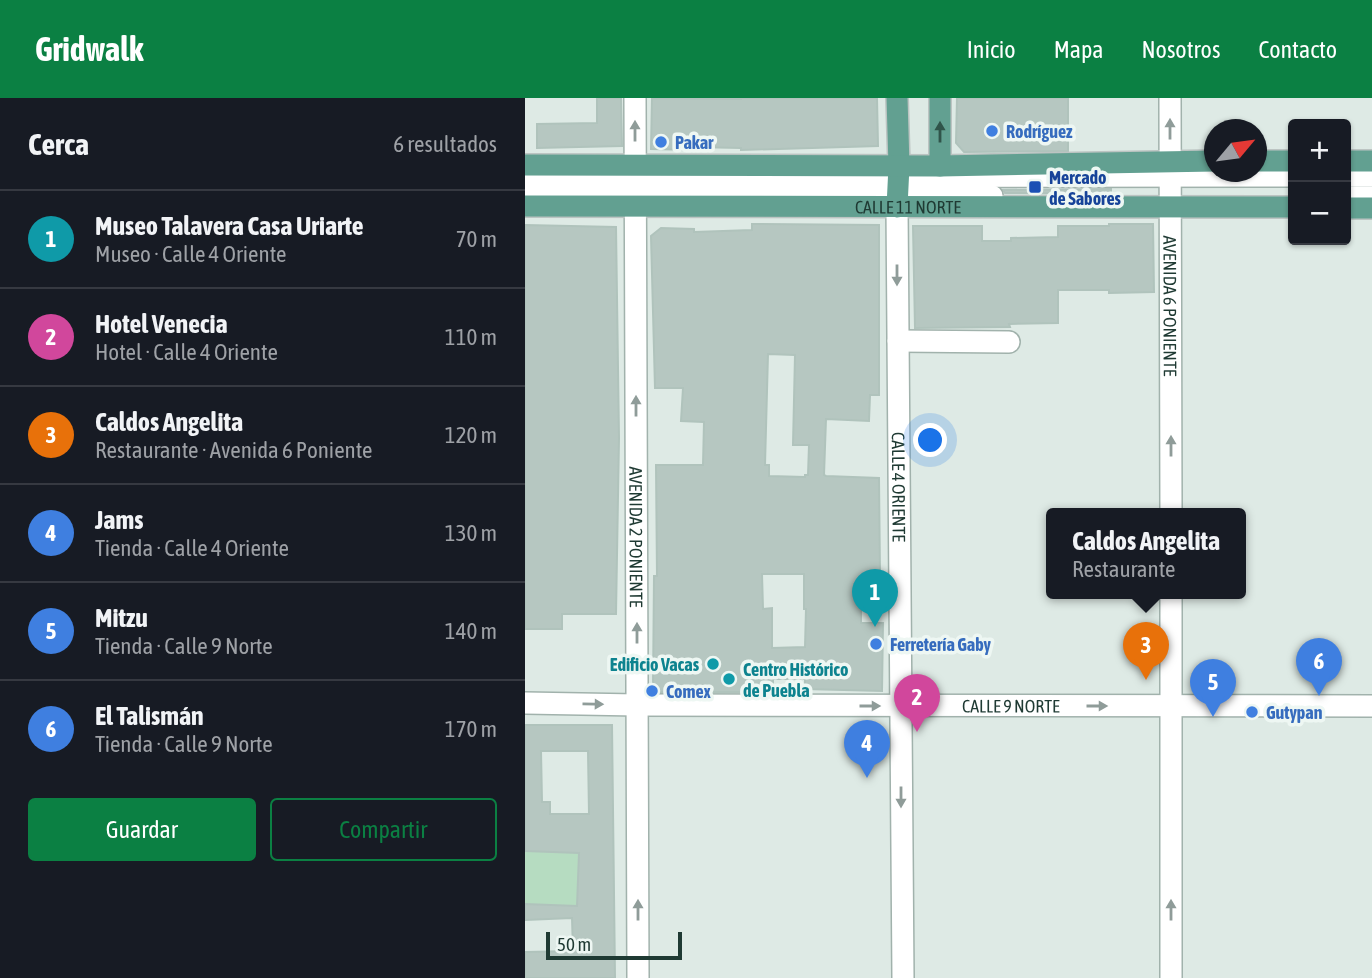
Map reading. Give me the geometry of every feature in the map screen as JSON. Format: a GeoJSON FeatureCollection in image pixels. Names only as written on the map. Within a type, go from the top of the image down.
{"type":"FeatureCollection","features":[{"type":"Feature","properties":{"kind":"main road"},"geometry":{"type":"LineString","coordinates":[[897,98],[898,187]]}},
{"type":"Feature","properties":{"kind":"main road"},"geometry":{"type":"LineString","coordinates":[[940,98],[940,166]]}},
{"type":"Feature","properties":{"kind":"main road"},"geometry":{"type":"LineString","coordinates":[[1267,161],[1288,161]]}},
{"type":"Feature","properties":{"kind":"main road"},"geometry":{"type":"LineString","coordinates":[[1351,161],[1372,161]]}},
{"type":"Feature","properties":{"kind":"main road","name":"CALLE 11 NORTE"},"geometry":{"type":"LineString","coordinates":[[525,165],[635,185],[898,187],[1171,185],[1204,167]]}},
{"type":"Feature","properties":{"kind":"main road","name":"CALLE 11 NORTE"},"geometry":{"type":"LineString","coordinates":[[525,206],[635,185],[898,187],[940,166],[1171,185],[1288,207]]}},
{"type":"Feature","properties":{"kind":"main road"},"geometry":{"type":"LineString","coordinates":[[1351,208],[1372,208]]}},
{"type":"Feature","properties":{"kind":"street","name":"AVENIDA 2 PONIENTE"},"geometry":{"type":"LineString","coordinates":[[635,98],[638,978]]}},
{"type":"Feature","properties":{"kind":"street","name":"AVENIDA 6 PONIENTE"},"geometry":{"type":"LineString","coordinates":[[1170,98],[1171,508]]}},
{"type":"Feature","properties":{"kind":"street"},"geometry":{"type":"LineString","coordinates":[[898,187],[1171,185],[1288,176]]}},
{"type":"Feature","properties":{"kind":"street"},"geometry":{"type":"LineString","coordinates":[[1351,176],[1372,176]]}},
{"type":"Feature","properties":{"kind":"street"},"geometry":{"type":"LineString","coordinates":[[525,177],[635,185]]}},
{"type":"Feature","properties":{"kind":"street"},"geometry":{"type":"LineString","coordinates":[[525,193],[635,185]]}},
{"type":"Feature","properties":{"kind":"street"},"geometry":{"type":"LineString","coordinates":[[1171,185],[1288,197]]}},
{"type":"Feature","properties":{"kind":"street","name":"CALLE 4 ORIENTE"},"geometry":{"type":"LineString","coordinates":[[898,187],[903,978]]}},
{"type":"Feature","properties":{"kind":"street"},"geometry":{"type":"LineString","coordinates":[[1351,197],[1372,197]]}},
{"type":"Feature","properties":{"kind":"street"},"geometry":{"type":"LineString","coordinates":[[898,341],[1009,342]]}},
{"type":"Feature","properties":{"kind":"street"},"geometry":{"type":"LineString","coordinates":[[1171,599],[1171,978]]}},
{"type":"Feature","properties":{"kind":"street","name":"CALLE 9 NORTE"},"geometry":{"type":"LineString","coordinates":[[525,703],[1372,706]]}},
{"type":"Feature","properties":{"kind":"green space"},"geometry":{"type":"Polygon","coordinates":[[[525,851],[579,853],[577,906],[525,904],[525,851]]]}},
{"type":"Feature","properties":{"kind":"building"},"geometry":{"type":"Polygon","coordinates":[[[597,98],[621,98],[622,146],[537,148],[537,124],[597,123],[597,98]]]}},
{"type":"Feature","properties":{"kind":"building"},"geometry":{"type":"Polygon","coordinates":[[[652,98],[877,98],[878,146],[741,150],[694,147],[694,150],[651,149],[652,98]]]}},
{"type":"Feature","properties":{"kind":"building"},"geometry":{"type":"Polygon","coordinates":[[[957,98],[1068,98],[1068,151],[964,152],[956,143],[957,98]]]}},
{"type":"Feature","properties":{"kind":"building"},"geometry":{"type":"Polygon","coordinates":[[[1111,189],[1111,194],[1005,193],[1003,190],[1111,189]]]}},
{"type":"Feature","properties":{"kind":"building"},"geometry":{"type":"Polygon","coordinates":[[[752,224],[879,225],[879,395],[870,395],[869,421],[826,419],[824,475],[879,478],[880,576],[861,575],[861,623],[883,623],[882,691],[805,689],[805,679],[773,679],[773,692],[658,692],[653,688],[654,576],[657,576],[656,465],[703,465],[704,422],[681,421],[683,388],[655,388],[651,236],[661,228],[694,229],[694,232],[752,230],[752,224]],[[768,354],[765,465],[769,465],[769,476],[805,477],[808,475],[809,445],[793,445],[795,355],[768,354]],[[762,574],[763,609],[772,608],[772,648],[805,647],[804,574],[762,574]]]}},
{"type":"Feature","properties":{"kind":"building"},"geometry":{"type":"Polygon","coordinates":[[[1153,224],[1154,292],[1058,290],[1058,323],[1009,324],[1010,327],[915,328],[913,226],[982,226],[982,241],[1011,241],[1011,238],[1058,237],[1058,226],[1153,224]]]}},
{"type":"Feature","properties":{"kind":"building"},"geometry":{"type":"Polygon","coordinates":[[[525,225],[616,227],[619,438],[616,614],[562,614],[562,629],[525,629],[525,225]]]}},
{"type":"Feature","properties":{"kind":"building"},"geometry":{"type":"Polygon","coordinates":[[[525,725],[612,725],[615,978],[525,978],[525,952],[573,951],[572,918],[525,920],[525,904],[577,906],[579,853],[525,851],[525,725]],[[541,751],[542,802],[550,802],[550,814],[589,814],[588,751],[541,751]]]}},
{"type":"Feature","properties":{"kind":"place","name":"Rodríguez"},"geometry":{"type":"Point","coordinates":[992,131]}},
{"type":"Feature","properties":{"kind":"place","name":"Pakar"},"geometry":{"type":"Point","coordinates":[661,142]}},
{"type":"Feature","properties":{"kind":"place","name":"Mercado de Sabores"},"geometry":{"type":"Point","coordinates":[1035,187]}},
{"type":"Feature","properties":{"kind":"place","name":"Museo Talavera Casa Uriarte"},"geometry":{"type":"Point","coordinates":[875,627]}},
{"type":"Feature","properties":{"kind":"place","name":"Ferretería Gaby"},"geometry":{"type":"Point","coordinates":[876,644]}},
{"type":"Feature","properties":{"kind":"place","name":"Edificio Vacas"},"geometry":{"type":"Point","coordinates":[713,664]}},
{"type":"Feature","properties":{"kind":"place","name":"Centro Histórico de Puebla"},"geometry":{"type":"Point","coordinates":[729,679]}},
{"type":"Feature","properties":{"kind":"place","name":"Caldos Angelita"},"geometry":{"type":"Point","coordinates":[1146,680]}},
{"type":"Feature","properties":{"kind":"place","name":"Comex"},"geometry":{"type":"Point","coordinates":[652,691]}},
{"type":"Feature","properties":{"kind":"place","name":"El Talismán"},"geometry":{"type":"Point","coordinates":[1319,696]}},
{"type":"Feature","properties":{"kind":"place","name":"Gutypan"},"geometry":{"type":"Point","coordinates":[1252,712]}},
{"type":"Feature","properties":{"kind":"place","name":"Mitzu"},"geometry":{"type":"Point","coordinates":[1213,717]}},
{"type":"Feature","properties":{"kind":"place","name":"Hotel Venecia"},"geometry":{"type":"Point","coordinates":[917,732]}},
{"type":"Feature","properties":{"kind":"place","name":"Jams"},"geometry":{"type":"Point","coordinates":[867,778]}}]}
